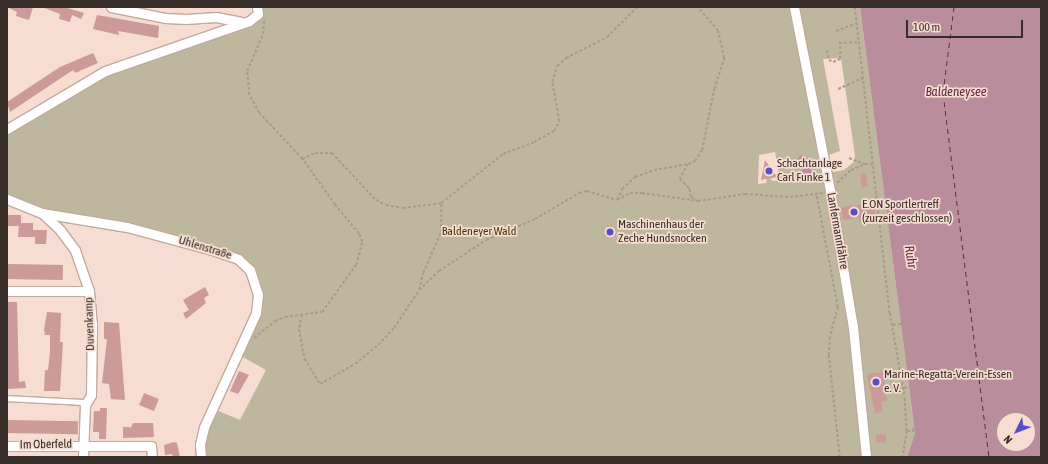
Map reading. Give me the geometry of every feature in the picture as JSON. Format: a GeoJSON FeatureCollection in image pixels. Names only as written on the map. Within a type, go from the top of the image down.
{"type":"FeatureCollection","features":[{"type":"Feature","properties":{"kind":"street"},"geometry":{"type":"LineString","coordinates":[[111,7],[166,18],[216,16],[245,23]]}},
{"type":"Feature","properties":{"kind":"street","name":"Lanfermannfähre"},"geometry":{"type":"LineString","coordinates":[[794,7],[830,190],[858,359],[866,457]]}},
{"type":"Feature","properties":{"kind":"street"},"geometry":{"type":"LineString","coordinates":[[7,129],[105,71],[245,23],[257,10]]}},
{"type":"Feature","properties":{"kind":"street","name":"Uhlenstraße"},"geometry":{"type":"LineString","coordinates":[[7,199],[42,213],[127,227],[238,259],[250,270],[258,294],[256,313],[244,344],[204,427],[200,445],[202,457]]}},
{"type":"Feature","properties":{"kind":"street","name":"Duvenkamp"},"geometry":{"type":"LineString","coordinates":[[42,213],[60,230],[75,250],[89,291],[92,323],[90,395],[86,404]]}},
{"type":"Feature","properties":{"kind":"street"},"geometry":{"type":"LineString","coordinates":[[7,291],[89,291]]}},
{"type":"Feature","properties":{"kind":"street","name":"Im Oberfeld"},"geometry":{"type":"LineString","coordinates":[[84,457],[86,404]]}},
{"type":"Feature","properties":{"kind":"street","name":"Im Oberfeld"},"geometry":{"type":"LineString","coordinates":[[7,446],[151,446],[152,457]]}},
{"type":"Feature","properties":{"kind":"lane"},"geometry":{"type":"LineString","coordinates":[[7,398],[86,404]]}},
{"type":"Feature","properties":{"kind":"path"},"geometry":{"type":"LineString","coordinates":[[302,159],[314,153],[332,154],[376,200],[386,205],[402,208],[441,203],[503,154],[534,142],[554,131],[559,121],[552,82],[557,66],[566,58],[607,38],[637,7]]}},
{"type":"Feature","properties":{"kind":"path"},"geometry":{"type":"LineString","coordinates":[[617,200],[622,189],[635,177],[654,170],[688,164],[695,161],[702,150],[714,89],[724,58],[718,31],[710,19],[697,7]]}},
{"type":"Feature","properties":{"kind":"path"},"geometry":{"type":"LineString","coordinates":[[854,7],[893,325],[904,388],[907,431],[903,457]]}},
{"type":"Feature","properties":{"kind":"path"},"geometry":{"type":"LineString","coordinates":[[244,344],[275,321],[322,312],[356,265],[362,242],[359,234],[335,206],[302,159],[259,113],[248,89],[247,70],[265,27],[264,19],[257,10]]}},
{"type":"Feature","properties":{"kind":"path"},"geometry":{"type":"LineString","coordinates":[[836,31],[857,23]]}},
{"type":"Feature","properties":{"kind":"path"},"geometry":{"type":"LineString","coordinates":[[826,50],[829,60],[833,62],[840,59],[839,43],[859,42]]}},
{"type":"Feature","properties":{"kind":"path"},"geometry":{"type":"LineString","coordinates":[[838,89],[863,78]]}},
{"type":"Feature","properties":{"kind":"path"},"geometry":{"type":"LineString","coordinates":[[849,158],[865,164],[873,164]]}},
{"type":"Feature","properties":{"kind":"path"},"geometry":{"type":"LineString","coordinates":[[688,164],[680,179],[690,189],[691,197],[698,201]]}},
{"type":"Feature","properties":{"kind":"path"},"geometry":{"type":"LineString","coordinates":[[830,190],[852,170],[865,164]]}},
{"type":"Feature","properties":{"kind":"path"},"geometry":{"type":"LineString","coordinates":[[302,315],[299,329],[305,359],[320,384],[355,364],[378,345],[394,328],[419,290],[439,271],[486,240],[534,219],[587,191],[617,200],[630,193],[698,201],[745,194],[790,197],[817,196],[838,307],[830,338],[829,355],[840,457]]}},
{"type":"Feature","properties":{"kind":"path"},"geometry":{"type":"LineString","coordinates":[[419,290],[422,273],[441,232],[441,203]]}},
{"type":"Feature","properties":{"kind":"path"},"geometry":{"type":"LineString","coordinates":[[893,325],[918,322]]}},
{"type":"Feature","properties":{"kind":"path"},"geometry":{"type":"LineString","coordinates":[[906,323],[915,395],[942,392]]}},
{"type":"Feature","properties":{"kind":"path"},"geometry":{"type":"LineString","coordinates":[[910,359],[922,358]]}},
{"type":"Feature","properties":{"kind":"path"},"geometry":{"type":"LineString","coordinates":[[911,366],[921,364]]}},
{"type":"Feature","properties":{"kind":"path"},"geometry":{"type":"LineString","coordinates":[[912,370],[922,369]]}},
{"type":"Feature","properties":{"kind":"path"},"geometry":{"type":"LineString","coordinates":[[912,374],[922,373]]}},
{"type":"Feature","properties":{"kind":"path"},"geometry":{"type":"LineString","coordinates":[[913,379],[923,378]]}},
{"type":"Feature","properties":{"kind":"path"},"geometry":{"type":"LineString","coordinates":[[904,388],[923,382]]}},
{"type":"Feature","properties":{"kind":"path"},"geometry":{"type":"LineString","coordinates":[[914,386],[924,387]]}},
{"type":"Feature","properties":{"kind":"path"},"geometry":{"type":"LineString","coordinates":[[907,431],[914,431],[913,427]]}},
{"type":"Feature","properties":{"kind":"green space","name":"Baldeneyer Wald"},"geometry":{"type":"Polygon","coordinates":[[[259,7],[860,7],[915,433],[907,457],[205,457],[204,438],[216,410],[240,420],[266,370],[241,356],[259,303],[245,262],[124,223],[72,213],[41,211],[7,197],[7,131],[81,84],[246,24],[259,7]],[[841,58],[823,59],[840,151],[829,155],[833,172],[844,170],[854,162],[855,156],[841,58]],[[775,152],[759,155],[758,184],[766,183],[767,178],[770,178],[773,181],[780,180],[775,152]]]}},
{"type":"Feature","properties":{"kind":"water","name":"Baldeneysee"},"geometry":{"type":"Polygon","coordinates":[[[860,7],[1041,7],[1041,457],[907,457],[915,433],[860,7]]]}},
{"type":"Feature","properties":{"kind":"water"},"geometry":{"type":"Polygon","coordinates":[[[801,155],[808,160],[813,177],[811,179],[807,179],[803,174],[798,158],[801,155]]]}},
{"type":"Feature","properties":{"kind":"building"},"geometry":{"type":"Polygon","coordinates":[[[7,7],[33,7],[29,20],[16,16],[17,12],[7,7]]]}},
{"type":"Feature","properties":{"kind":"building"},"geometry":{"type":"Polygon","coordinates":[[[42,7],[64,7],[84,13],[81,19],[72,15],[70,22],[59,19],[60,14],[42,7]]]}},
{"type":"Feature","properties":{"kind":"building"},"geometry":{"type":"Polygon","coordinates":[[[97,15],[159,26],[158,38],[118,31],[119,35],[93,29],[97,15]]]}},
{"type":"Feature","properties":{"kind":"building"},"geometry":{"type":"Polygon","coordinates":[[[93,53],[98,63],[75,73],[73,70],[10,112],[7,102],[60,67],[93,53]]]}},
{"type":"Feature","properties":{"kind":"building"},"geometry":{"type":"Polygon","coordinates":[[[765,160],[777,177],[761,180],[765,160]]]}},
{"type":"Feature","properties":{"kind":"building"},"geometry":{"type":"Polygon","coordinates":[[[866,173],[868,187],[862,188],[860,174],[866,173]]]}},
{"type":"Feature","properties":{"kind":"building","name":"E.ON Sportlertreff (zurzeit geschlossen)"},"geometry":{"type":"Polygon","coordinates":[[[874,203],[876,220],[859,222],[859,218],[843,220],[841,207],[874,203]]]}},
{"type":"Feature","properties":{"kind":"building"},"geometry":{"type":"Polygon","coordinates":[[[7,215],[21,215],[21,223],[33,223],[33,230],[47,230],[46,244],[35,244],[35,237],[18,237],[19,226],[7,226],[7,215]]]}},
{"type":"Feature","properties":{"kind":"building","name":"Maschinenhaus der Zeche Hundsnocken"},"geometry":{"type":"Polygon","coordinates":[[[608,225],[615,227],[611,238],[605,237],[608,225]]]}},
{"type":"Feature","properties":{"kind":"building"},"geometry":{"type":"Polygon","coordinates":[[[7,264],[63,265],[63,280],[7,279],[7,264]]]}},
{"type":"Feature","properties":{"kind":"building"},"geometry":{"type":"Polygon","coordinates":[[[205,287],[209,295],[204,298],[206,303],[186,319],[183,313],[189,310],[183,300],[205,287]]]}},
{"type":"Feature","properties":{"kind":"building"},"geometry":{"type":"Polygon","coordinates":[[[7,302],[17,302],[19,382],[25,381],[26,388],[7,389],[7,302]]]}},
{"type":"Feature","properties":{"kind":"building"},"geometry":{"type":"Polygon","coordinates":[[[47,312],[61,313],[60,342],[63,342],[60,391],[44,391],[45,370],[48,370],[50,352],[50,335],[45,335],[44,329],[47,312]]]}},
{"type":"Feature","properties":{"kind":"building"},"geometry":{"type":"Polygon","coordinates":[[[104,322],[119,323],[125,400],[111,399],[109,384],[102,383],[107,339],[104,339],[104,322]]]}},
{"type":"Feature","properties":{"kind":"building"},"geometry":{"type":"Polygon","coordinates":[[[239,371],[249,375],[238,394],[230,391],[239,371]]]}},
{"type":"Feature","properties":{"kind":"building"},"geometry":{"type":"Polygon","coordinates":[[[883,372],[887,401],[881,402],[883,412],[875,413],[867,374],[883,372]]]}},
{"type":"Feature","properties":{"kind":"building"},"geometry":{"type":"Polygon","coordinates":[[[144,393],[159,399],[154,411],[139,405],[144,393]]]}},
{"type":"Feature","properties":{"kind":"building"},"geometry":{"type":"Polygon","coordinates":[[[100,408],[107,408],[106,439],[99,439],[99,432],[93,432],[94,411],[100,411],[100,408]]]}},
{"type":"Feature","properties":{"kind":"building"},"geometry":{"type":"Polygon","coordinates":[[[7,420],[78,421],[78,434],[7,433],[7,420]]]}},
{"type":"Feature","properties":{"kind":"building"},"geometry":{"type":"Polygon","coordinates":[[[133,423],[153,423],[154,437],[123,438],[123,427],[130,427],[130,429],[133,423]]]}},
{"type":"Feature","properties":{"kind":"building"},"geometry":{"type":"Polygon","coordinates":[[[886,434],[886,442],[876,443],[876,435],[886,434]]]}},
{"type":"Feature","properties":{"kind":"building"},"geometry":{"type":"Polygon","coordinates":[[[174,442],[177,443],[180,457],[173,457],[172,454],[165,455],[164,445],[174,442]]]}},
{"type":"Feature","properties":{"kind":"ferry route"},"geometry":{"type":"LineString","coordinates":[[954,7],[943,93],[989,457]]}},
{"type":"Feature","properties":{"kind":"place","name":"Schachtanlage Carl Funke 1"},"geometry":{"type":"Point","coordinates":[769,171]}},
{"type":"Feature","properties":{"kind":"place","name":"E.ON Sportlertreff (zurzeit geschlossen)"},"geometry":{"type":"Point","coordinates":[854,212]}},
{"type":"Feature","properties":{"kind":"place","name":"Maschinenhaus der Zeche Hundsnocken"},"geometry":{"type":"Point","coordinates":[610,232]}},
{"type":"Feature","properties":{"kind":"place","name":"Marine-Regatta-Verein-Essen e. V."},"geometry":{"type":"Point","coordinates":[876,382]}},
{"type":"Feature","properties":{"kind":"water label","name":"Ruhr"},"geometry":{"type":"Point","coordinates":[910,257]}}]}
